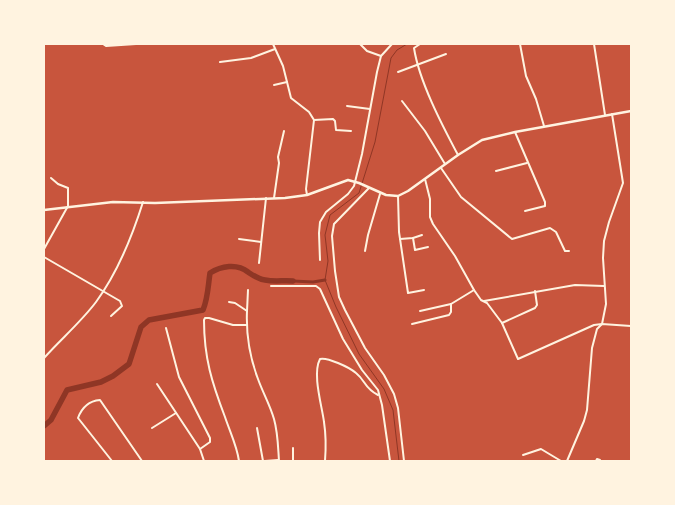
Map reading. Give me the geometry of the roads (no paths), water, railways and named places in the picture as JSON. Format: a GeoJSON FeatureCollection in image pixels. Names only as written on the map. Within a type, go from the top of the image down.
{"type":"FeatureCollection","features":[{"type":"Feature","properties":{"kind":"street"},"geometry":{"type":"LineString","coordinates":[[104,44],[106,46],[136,44]]}},
{"type":"Feature","properties":{"kind":"street"},"geometry":{"type":"LineString","coordinates":[[273,44],[292,99],[309,112],[314,120],[306,189],[307,195]]}},
{"type":"Feature","properties":{"kind":"street"},"geometry":{"type":"LineString","coordinates":[[360,44],[367,51],[381,56]]}},
{"type":"Feature","properties":{"kind":"street"},"geometry":{"type":"LineString","coordinates":[[320,260],[320,222],[326,212],[353,189],[357,182],[381,56],[392,44]]}},
{"type":"Feature","properties":{"kind":"street"},"geometry":{"type":"LineString","coordinates":[[420,44],[414,48],[418,65],[443,126],[458,155]]}},
{"type":"Feature","properties":{"kind":"street"},"geometry":{"type":"LineString","coordinates":[[520,44],[526,76],[536,99],[544,126]]}},
{"type":"Feature","properties":{"kind":"street"},"geometry":{"type":"LineString","coordinates":[[594,44],[606,115]]}},
{"type":"Feature","properties":{"kind":"street"},"geometry":{"type":"LineString","coordinates":[[220,62],[251,58],[275,49]]}},
{"type":"Feature","properties":{"kind":"street"},"geometry":{"type":"LineString","coordinates":[[398,72],[446,54]]}},
{"type":"Feature","properties":{"kind":"street"},"geometry":{"type":"LineString","coordinates":[[274,85],[286,82]]}},
{"type":"Feature","properties":{"kind":"street"},"geometry":{"type":"LineString","coordinates":[[402,101],[425,131],[445,164]]}},
{"type":"Feature","properties":{"kind":"street"},"geometry":{"type":"LineString","coordinates":[[347,106],[370,109]]}},
{"type":"Feature","properties":{"kind":"street"},"geometry":{"type":"LineString","coordinates":[[44,210],[113,202],[285,198],[307,195],[343,181],[357,182],[380,194],[398,196],[482,140],[544,126],[631,111]]}},
{"type":"Feature","properties":{"kind":"street"},"geometry":{"type":"LineString","coordinates":[[568,461],[584,421],[592,348],[596,329],[602,324],[606,304],[604,241],[623,179],[612,114]]}},
{"type":"Feature","properties":{"kind":"street"},"geometry":{"type":"LineString","coordinates":[[314,120],[333,119],[336,130],[351,131]]}},
{"type":"Feature","properties":{"kind":"street"},"geometry":{"type":"LineString","coordinates":[[274,198],[280,163],[278,157],[284,131]]}},
{"type":"Feature","properties":{"kind":"street"},"geometry":{"type":"LineString","coordinates":[[515,132],[545,204],[542,208],[525,211]]}},
{"type":"Feature","properties":{"kind":"street"},"geometry":{"type":"LineString","coordinates":[[496,171],[528,163]]}},
{"type":"Feature","properties":{"kind":"street"},"geometry":{"type":"LineString","coordinates":[[440,167],[461,197],[512,239],[550,228],[556,232],[564,252],[569,251]]}},
{"type":"Feature","properties":{"kind":"street"},"geometry":{"type":"LineString","coordinates":[[44,249],[68,206],[68,188],[58,184],[51,178]]}},
{"type":"Feature","properties":{"kind":"street"},"geometry":{"type":"LineString","coordinates":[[425,179],[430,199],[431,220],[456,256],[474,290],[502,323],[518,358],[520,359],[594,325],[631,326]]}},
{"type":"Feature","properties":{"kind":"street"},"geometry":{"type":"LineString","coordinates":[[369,188],[334,224],[332,236],[335,270],[339,297],[345,310],[365,348],[384,374],[396,399],[404,461]]}},
{"type":"Feature","properties":{"kind":"street"},"geometry":{"type":"LineString","coordinates":[[365,251],[380,194]]}},
{"type":"Feature","properties":{"kind":"street"},"geometry":{"type":"LineString","coordinates":[[398,196],[400,239],[408,293],[424,290]]}},
{"type":"Feature","properties":{"kind":"street"},"geometry":{"type":"LineString","coordinates":[[259,263],[266,198]]}},
{"type":"Feature","properties":{"kind":"street"},"geometry":{"type":"LineString","coordinates":[[44,358],[104,291],[130,241],[143,202]]}},
{"type":"Feature","properties":{"kind":"street"},"geometry":{"type":"LineString","coordinates":[[400,239],[422,235]]}},
{"type":"Feature","properties":{"kind":"street"},"geometry":{"type":"LineString","coordinates":[[413,238],[415,250],[428,247]]}},
{"type":"Feature","properties":{"kind":"street"},"geometry":{"type":"LineString","coordinates":[[239,239],[261,242]]}},
{"type":"Feature","properties":{"kind":"street"},"geometry":{"type":"LineString","coordinates":[[44,256],[122,303],[120,309],[111,316]]}},
{"type":"Feature","properties":{"kind":"street"},"geometry":{"type":"LineString","coordinates":[[484,301],[575,285],[604,286]]}},
{"type":"Feature","properties":{"kind":"street"},"geometry":{"type":"LineString","coordinates":[[271,286],[318,287],[343,339],[362,370],[378,390],[390,461]]}},
{"type":"Feature","properties":{"kind":"street"},"geometry":{"type":"LineString","coordinates":[[248,290],[246,325],[253,363],[275,420],[278,461],[264,461],[258,428]]}},
{"type":"Feature","properties":{"kind":"street"},"geometry":{"type":"LineString","coordinates":[[420,311],[451,304],[474,290]]}},
{"type":"Feature","properties":{"kind":"street"},"geometry":{"type":"LineString","coordinates":[[502,323],[535,308],[537,305],[535,291]]}},
{"type":"Feature","properties":{"kind":"street"},"geometry":{"type":"LineString","coordinates":[[229,302],[247,311]]}},
{"type":"Feature","properties":{"kind":"street"},"geometry":{"type":"LineString","coordinates":[[412,324],[449,315],[451,304]]}},
{"type":"Feature","properties":{"kind":"street"},"geometry":{"type":"LineString","coordinates":[[239,461],[236,447],[208,368],[204,344],[204,320],[207,318],[233,326],[246,325]]}},
{"type":"Feature","properties":{"kind":"street"},"geometry":{"type":"LineString","coordinates":[[166,328],[179,377],[210,438],[210,442],[200,450]]}},
{"type":"Feature","properties":{"kind":"street"},"geometry":{"type":"LineString","coordinates":[[325,461],[324,421],[318,380],[318,363],[320,359],[328,359],[355,372],[366,386],[379,395]]}},
{"type":"Feature","properties":{"kind":"street"},"geometry":{"type":"LineString","coordinates":[[157,384],[200,450],[204,461]]}},
{"type":"Feature","properties":{"kind":"street"},"geometry":{"type":"LineString","coordinates":[[112,461],[78,418],[88,404],[98,400],[100,400],[142,461]]}},
{"type":"Feature","properties":{"kind":"street"},"geometry":{"type":"LineString","coordinates":[[152,428],[176,413]]}},
{"type":"Feature","properties":{"kind":"street"},"geometry":{"type":"LineString","coordinates":[[293,448],[293,461]]}},
{"type":"Feature","properties":{"kind":"street"},"geometry":{"type":"LineString","coordinates":[[523,455],[541,449],[561,461]]}},
{"type":"Feature","properties":{"kind":"street"},"geometry":{"type":"LineString","coordinates":[[596,461],[597,459],[600,460]]}},
{"type":"Feature","properties":{"kind":"waterway"},"geometry":{"type":"LineString","coordinates":[[399,461],[393,410],[384,389],[359,354],[325,280],[328,261],[325,235],[330,215],[359,193],[375,142],[391,58],[397,50],[407,44]]}},
{"type":"Feature","properties":{"kind":"waterway"},"geometry":{"type":"LineString","coordinates":[[44,426],[51,420],[67,390],[101,382],[129,364],[141,327],[149,320],[203,310],[210,273],[224,267],[239,267],[263,280],[293,281]]}},
{"type":"Feature","properties":{"kind":"waterway"},"geometry":{"type":"LineString","coordinates":[[293,281],[313,282],[325,280]]}}]}
